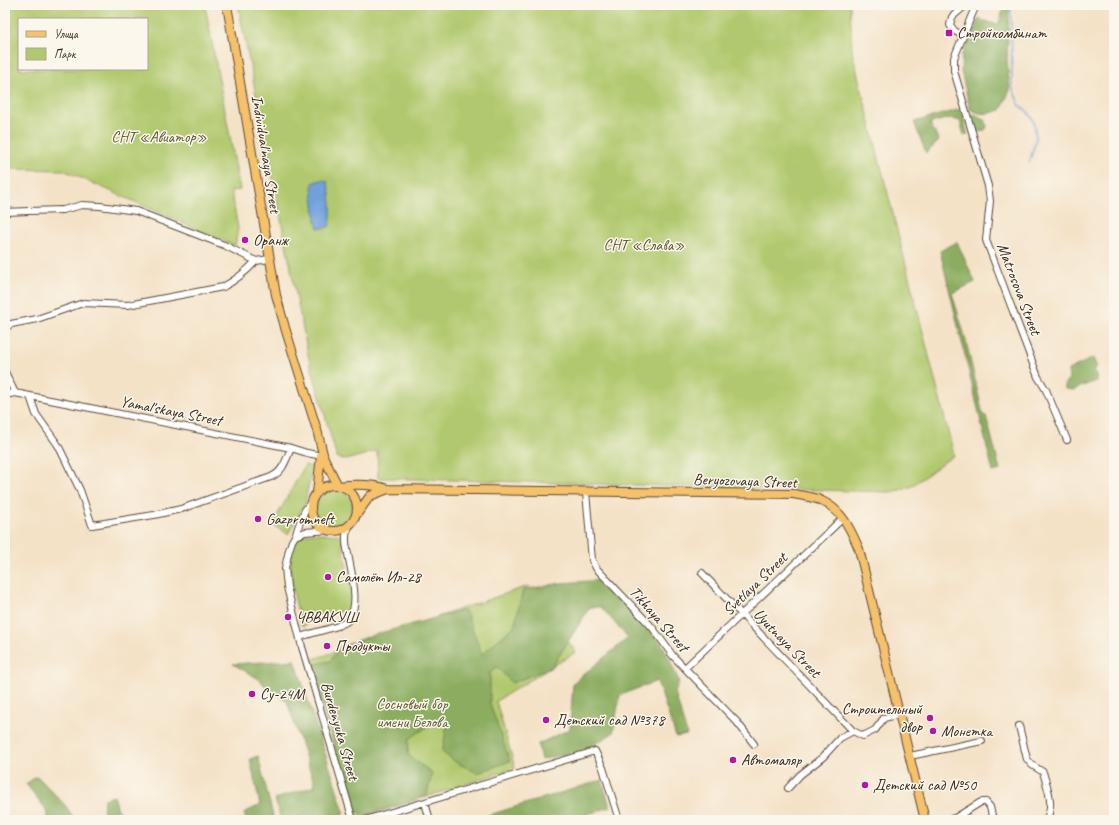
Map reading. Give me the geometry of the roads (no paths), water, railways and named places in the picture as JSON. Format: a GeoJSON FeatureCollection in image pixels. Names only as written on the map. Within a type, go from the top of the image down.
{"type":"FeatureCollection","features":[{"type":"Feature","properties":{"kind":"main road","name":"Individual'naya Street"},"geometry":{"type":"LineString","coordinates":[[227,5],[276,295],[318,430],[324,458],[338,486]]}},
{"type":"Feature","properties":{"kind":"main road","name":"Individual'naya Street"},"geometry":{"type":"LineString","coordinates":[[315,496],[322,456],[321,446]]}},
{"type":"Feature","properties":{"kind":"main road","name":"Beryozovaya Street"},"geometry":{"type":"LineString","coordinates":[[338,486],[350,484],[376,485],[388,489],[794,494],[821,500],[833,508],[843,518],[849,527],[859,549],[925,820]]}},
{"type":"Feature","properties":{"kind":"main road"},"geometry":{"type":"LineString","coordinates":[[326,486],[338,486],[350,491],[354,497],[357,510],[350,524],[344,529],[336,531],[323,528],[318,524],[312,512],[312,506],[315,496],[326,486]]}},
{"type":"Feature","properties":{"kind":"main road","name":"Beryozovaya Street"},"geometry":{"type":"LineString","coordinates":[[355,516],[370,496],[388,489]]}},
{"type":"Feature","properties":{"kind":"street"},"geometry":{"type":"LineString","coordinates":[[964,33],[958,34],[953,31],[950,25],[952,17],[966,5]]}},
{"type":"Feature","properties":{"kind":"street","name":"Matrosova Street"},"geometry":{"type":"LineString","coordinates":[[976,5],[954,58],[954,71],[988,186],[990,202],[986,240],[1038,377],[1046,390],[1067,440]]}},
{"type":"Feature","properties":{"kind":"street"},"geometry":{"type":"LineString","coordinates":[[5,212],[63,210],[82,205],[136,211],[224,245],[256,261],[269,259]]}},
{"type":"Feature","properties":{"kind":"street"},"geometry":{"type":"LineString","coordinates":[[5,328],[10,324],[37,319],[83,303],[128,305],[222,286],[239,278],[256,261]]}},
{"type":"Feature","properties":{"kind":"street"},"geometry":{"type":"LineString","coordinates":[[5,372],[15,393]]}},
{"type":"Feature","properties":{"kind":"street","name":"Yamal'skaya Street"},"geometry":{"type":"LineString","coordinates":[[5,395],[15,393],[291,448],[322,456]]}},
{"type":"Feature","properties":{"kind":"street"},"geometry":{"type":"LineString","coordinates":[[30,396],[36,414],[58,445],[80,490],[92,525],[181,508],[271,477],[276,475],[282,468],[291,448]]}},
{"type":"Feature","properties":{"kind":"street","name":"Tikhaya Street"},"geometry":{"type":"LineString","coordinates":[[586,492],[592,560],[596,568],[652,627],[673,656],[737,722],[754,744]]}},
{"type":"Feature","properties":{"kind":"street","name":"Burdenyuka Street"},"geometry":{"type":"LineString","coordinates":[[315,496],[306,510],[288,550],[286,568],[287,587],[303,650],[353,820]]}},
{"type":"Feature","properties":{"kind":"street","name":"Svetlaya Street"},"geometry":{"type":"LineString","coordinates":[[685,668],[843,518]]}},
{"type":"Feature","properties":{"kind":"street"},"geometry":{"type":"LineString","coordinates":[[300,637],[346,622],[352,615],[355,594],[346,542],[346,535],[350,524]]}},
{"type":"Feature","properties":{"kind":"street"},"geometry":{"type":"LineString","coordinates":[[295,536],[305,532],[329,530]]}},
{"type":"Feature","properties":{"kind":"street","name":"Uyutnaya Street"},"geometry":{"type":"LineString","coordinates":[[702,573],[853,731]]}},
{"type":"Feature","properties":{"kind":"street"},"geometry":{"type":"LineString","coordinates":[[788,788],[800,775],[823,757],[840,738],[853,731],[862,736],[875,730],[884,718],[900,714]]}},
{"type":"Feature","properties":{"kind":"street"},"geometry":{"type":"LineString","coordinates":[[1019,726],[1027,759],[1032,765],[1043,772],[1051,804],[1046,820]]}},
{"type":"Feature","properties":{"kind":"street"},"geometry":{"type":"LineString","coordinates":[[910,756],[982,741]]}},
{"type":"Feature","properties":{"kind":"street"},"geometry":{"type":"LineString","coordinates":[[365,820],[595,751],[603,768],[619,820]]}},
{"type":"Feature","properties":{"kind":"street"},"geometry":{"type":"LineString","coordinates":[[947,820],[955,818],[980,802],[986,802],[989,804],[993,820]]}},
{"type":"Feature","properties":{"kind":"street"},"geometry":{"type":"LineString","coordinates":[[425,803],[430,820]]}},
{"type":"Feature","properties":{"kind":"water"},"geometry":{"type":"Polygon","coordinates":[[[321,180],[327,181],[330,191],[331,217],[329,227],[318,228],[312,187],[314,182],[321,180]]]}},
{"type":"Feature","properties":{"kind":"waterway"},"geometry":{"type":"LineString","coordinates":[[1015,5],[1011,9],[1012,87],[1020,106],[1028,112],[1034,122],[1036,140],[1029,163]]}},
{"type":"Feature","properties":{"kind":"place","name":"Стройкомбинат"},"geometry":{"type":"Point","coordinates":[949,33]}},
{"type":"Feature","properties":{"kind":"place","name":"Оранж"},"geometry":{"type":"Point","coordinates":[245,240]}},
{"type":"Feature","properties":{"kind":"place","name":"Gazpromneft"},"geometry":{"type":"Point","coordinates":[258,519]}},
{"type":"Feature","properties":{"kind":"place","name":"Самолёт Ил-28"},"geometry":{"type":"Point","coordinates":[328,577]}},
{"type":"Feature","properties":{"kind":"place","name":"ЧВВАКУШ"},"geometry":{"type":"Point","coordinates":[288,617]}},
{"type":"Feature","properties":{"kind":"place","name":"Продукты"},"geometry":{"type":"Point","coordinates":[327,646]}},
{"type":"Feature","properties":{"kind":"place","name":"Су-24М"},"geometry":{"type":"Point","coordinates":[252,694]}},
{"type":"Feature","properties":{"kind":"place","name":"Строительный двор"},"geometry":{"type":"Point","coordinates":[930,718]}},
{"type":"Feature","properties":{"kind":"place","name":"Детский сад №378"},"geometry":{"type":"Point","coordinates":[546,720]}},
{"type":"Feature","properties":{"kind":"place","name":"Монетка"},"geometry":{"type":"Point","coordinates":[933,731]}},
{"type":"Feature","properties":{"kind":"place","name":"Автомаляр"},"geometry":{"type":"Point","coordinates":[733,760]}},
{"type":"Feature","properties":{"kind":"place","name":"Детский сад №50"},"geometry":{"type":"Point","coordinates":[865,785]}},
{"type":"Feature","properties":{"kind":"park label","name":"СНТ «Авиатор»"},"geometry":{"type":"Point","coordinates":[159,137]}},
{"type":"Feature","properties":{"kind":"park label","name":"СНТ «Слава»"},"geometry":{"type":"Point","coordinates":[644,245]}},
{"type":"Feature","properties":{"kind":"park label","name":"Сосновый бор имени Белова"},"geometry":{"type":"Point","coordinates":[412,713]}}]}
